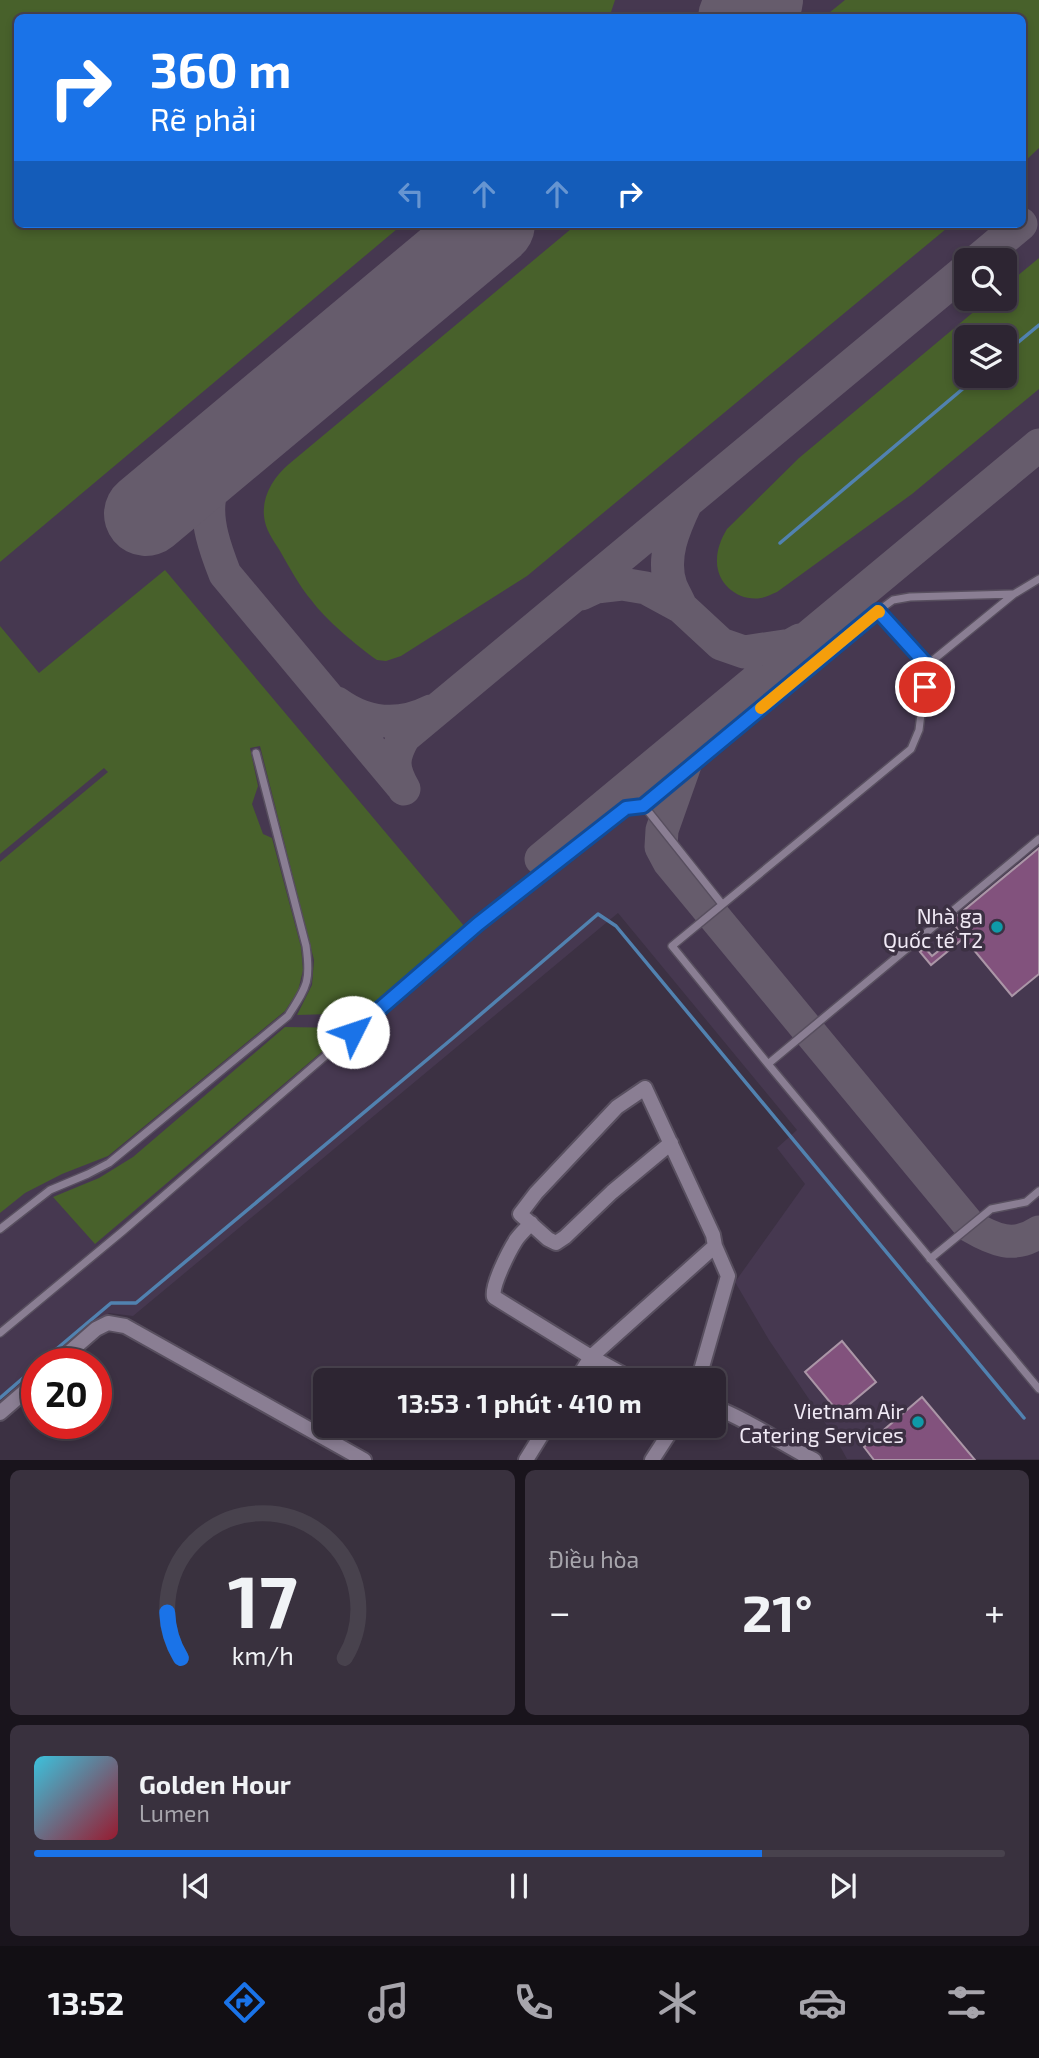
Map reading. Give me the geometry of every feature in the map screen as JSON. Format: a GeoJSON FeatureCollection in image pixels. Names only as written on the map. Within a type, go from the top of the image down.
{"type":"FeatureCollection","features":[{"type":"Feature","properties":{"kind":"street"},"geometry":{"type":"LineString","coordinates":[[671,1143],[556,1243],[520,1214],[536,1193],[617,1107],[645,1088],[671,1143],[713,1235],[728,1276],[702,1368]]}},
{"type":"Feature","properties":{"kind":"street"},"geometry":{"type":"LineString","coordinates":[[531,1223],[516,1239],[493,1292],[494,1297],[611,1368]]}},
{"type":"Feature","properties":{"kind":"street"},"geometry":{"type":"LineString","coordinates":[[584,1368],[591,1357],[715,1246]]}},
{"type":"Feature","properties":{"kind":"street"},"geometry":{"type":"LineString","coordinates":[[74,1348],[96,1329],[108,1323],[125,1326],[364,1460]]}},
{"type":"Feature","properties":{"kind":"street"},"geometry":{"type":"LineString","coordinates":[[0,1413],[21,1395]]}},
{"type":"Feature","properties":{"kind":"street"},"geometry":{"type":"LineString","coordinates":[[726,1413],[768,1433],[790,1455],[814,1460]]}},
{"type":"Feature","properties":{"kind":"street"},"geometry":{"type":"LineString","coordinates":[[526,1460],[540,1438]]}},
{"type":"Feature","properties":{"kind":"street"},"geometry":{"type":"LineString","coordinates":[[652,1460],[666,1438]]}},
{"type":"Feature","properties":{"kind":"lane"},"geometry":{"type":"LineString","coordinates":[[1039,579],[1014,594],[927,665],[919,730],[911,749],[672,946],[1039,1389]]}},
{"type":"Feature","properties":{"kind":"lane"},"geometry":{"type":"LineString","coordinates":[[0,1334],[134,1222],[478,924],[626,808],[643,806],[893,600],[909,597],[1014,594]]}},
{"type":"Feature","properties":{"kind":"lane"},"geometry":{"type":"LineString","coordinates":[[878,611],[927,665]]}},
{"type":"Feature","properties":{"kind":"lane"},"geometry":{"type":"LineString","coordinates":[[0,1230],[50,1190],[109,1163],[288,1016],[305,989],[310,970],[306,946],[256,753]]}},
{"type":"Feature","properties":{"kind":"lane"},"geometry":{"type":"LineString","coordinates":[[643,806],[722,904]]}},
{"type":"Feature","properties":{"kind":"lane"},"geometry":{"type":"LineString","coordinates":[[768,1064],[1039,839]]}},
{"type":"Feature","properties":{"kind":"lane"},"geometry":{"type":"LineString","coordinates":[[930,1259],[991,1209],[1026,1202],[1039,1191]]}},
{"type":"Feature","properties":{"kind":"shaded area"},"geometry":{"type":"Polygon","coordinates":[[[0,0],[1039,0],[1039,1459],[847,1459],[769,1340],[735,1282],[805,1184],[777,1148],[797,1130],[618,913],[133,1316],[109,1313],[68,1348],[21,1348],[21,1389],[0,1407],[0,0]]]}},
{"type":"Feature","properties":{"kind":"green space"},"geometry":{"type":"Polygon","coordinates":[[[0,0],[615,0],[610,14],[14,14],[14,228],[398,228],[0,562],[0,0]]]}},
{"type":"Feature","properties":{"kind":"green space"},"geometry":{"type":"Polygon","coordinates":[[[845,0],[1039,0],[1039,148],[1026,160],[1026,14],[828,14],[845,0]]]}},
{"type":"Feature","properties":{"kind":"green space"},"geometry":{"type":"Polygon","coordinates":[[[572,228],[947,228],[527,576],[401,656],[386,661],[377,660],[325,616],[307,595],[272,539],[264,516],[265,501],[270,487],[289,464],[572,228]]]}},
{"type":"Feature","properties":{"kind":"green space"},"geometry":{"type":"Polygon","coordinates":[[[1039,258],[1039,389],[912,494],[777,592],[763,598],[753,598],[730,590],[720,577],[717,560],[727,529],[799,458],[954,328],[954,388],[1017,388],[1017,325],[958,325],[975,311],[1017,311],[1017,276],[1039,258]]]}},
{"type":"Feature","properties":{"kind":"green space"},"geometry":{"type":"Polygon","coordinates":[[[165,570],[465,927],[366,1013],[297,1015],[312,985],[314,960],[260,746],[250,748],[258,786],[252,804],[263,834],[272,838],[301,947],[303,970],[298,991],[285,1011],[108,1156],[62,1174],[25,1193],[0,1213],[0,862],[108,772],[104,768],[0,854],[0,626],[39,673],[165,570]]]}},
{"type":"Feature","properties":{"kind":"green space"},"geometry":{"type":"Polygon","coordinates":[[[285,1027],[350,1028],[95,1244],[53,1197],[99,1178],[133,1157],[285,1027]]]}},
{"type":"Feature","properties":{"kind":"building","name":"Nhà ga Quốc tế T2"},"geometry":{"type":"Polygon","coordinates":[[[1039,848],[1039,974],[1012,996],[964,938],[931,965],[920,952],[925,948],[932,956],[961,933],[951,921],[1039,848]]]}},
{"type":"Feature","properties":{"kind":"building"},"geometry":{"type":"Polygon","coordinates":[[[842,1341],[876,1382],[839,1413],[805,1372],[842,1341]]]}},
{"type":"Feature","properties":{"kind":"building","name":"Vietnam Air Catering Services"},"geometry":{"type":"Polygon","coordinates":[[[922,1397],[975,1460],[874,1460],[864,1447],[922,1397]]]}},
{"type":"Feature","properties":{"kind":"waterway"},"geometry":{"type":"LineString","coordinates":[[1017,343],[1039,325]]}},
{"type":"Feature","properties":{"kind":"waterway"},"geometry":{"type":"LineString","coordinates":[[780,543],[964,388]]}},
{"type":"Feature","properties":{"kind":"waterway"},"geometry":{"type":"LineString","coordinates":[[58,1348],[111,1303],[136,1303],[598,914],[616,926],[1024,1418]]}},
{"type":"Feature","properties":{"kind":"waterway"},"geometry":{"type":"LineString","coordinates":[[0,1398],[21,1380]]}},
{"type":"Feature","properties":{"kind":"taxiway"},"geometry":{"type":"LineString","coordinates":[[992,248],[1016,228]]}},
{"type":"Feature","properties":{"kind":"taxiway"},"geometry":{"type":"LineString","coordinates":[[404,789],[395,763],[404,737],[954,280]]}},
{"type":"Feature","properties":{"kind":"taxiway"},"geometry":{"type":"LineString","coordinates":[[237,438],[217,474],[209,504],[212,535],[225,574],[401,785]]}},
{"type":"Feature","properties":{"kind":"taxiway"},"geometry":{"type":"LineString","coordinates":[[541,859],[1039,445]]}},
{"type":"Feature","properties":{"kind":"taxiway"},"geometry":{"type":"LineString","coordinates":[[681,607],[671,586],[667,565],[673,533],[686,503]]}},
{"type":"Feature","properties":{"kind":"taxiway"},"geometry":{"type":"LineString","coordinates":[[581,594],[596,587],[622,584],[646,588],[681,607],[721,644],[744,652],[791,645],[800,640]]}},
{"type":"Feature","properties":{"kind":"taxiway"},"geometry":{"type":"LineString","coordinates":[[337,703],[359,715],[383,721],[407,719],[431,711]]}},
{"type":"Feature","properties":{"kind":"taxiway"},"geometry":{"type":"LineString","coordinates":[[705,723],[696,734],[662,830],[661,847],[669,862],[970,1226],[1004,1241],[1021,1240],[1039,1232]]}},
{"type":"Feature","properties":{"kind":"runway"},"geometry":{"type":"LineString","coordinates":[[745,14],[761,0]]}},
{"type":"Feature","properties":{"kind":"runway"},"geometry":{"type":"LineString","coordinates":[[146,514],[488,228]]}},
{"type":"Feature","properties":{"kind":"slow traffic"},"geometry":{"type":"LineString","coordinates":[[761,708],[879,612]]}},
{"type":"Feature","properties":{"kind":"place","name":"Nhà ga Quốc tế T2"},"geometry":{"type":"Point","coordinates":[997,927]}},
{"type":"Feature","properties":{"kind":"place","name":"Vietnam Air Catering Services"},"geometry":{"type":"Point","coordinates":[918,1422]}},
{"type":"Feature","properties":{"kind":"route"},"geometry":{"type":"LineString","coordinates":[[353,1032],[478,924],[626,808],[643,806],[878,611],[927,665],[925,687]]}}]}
